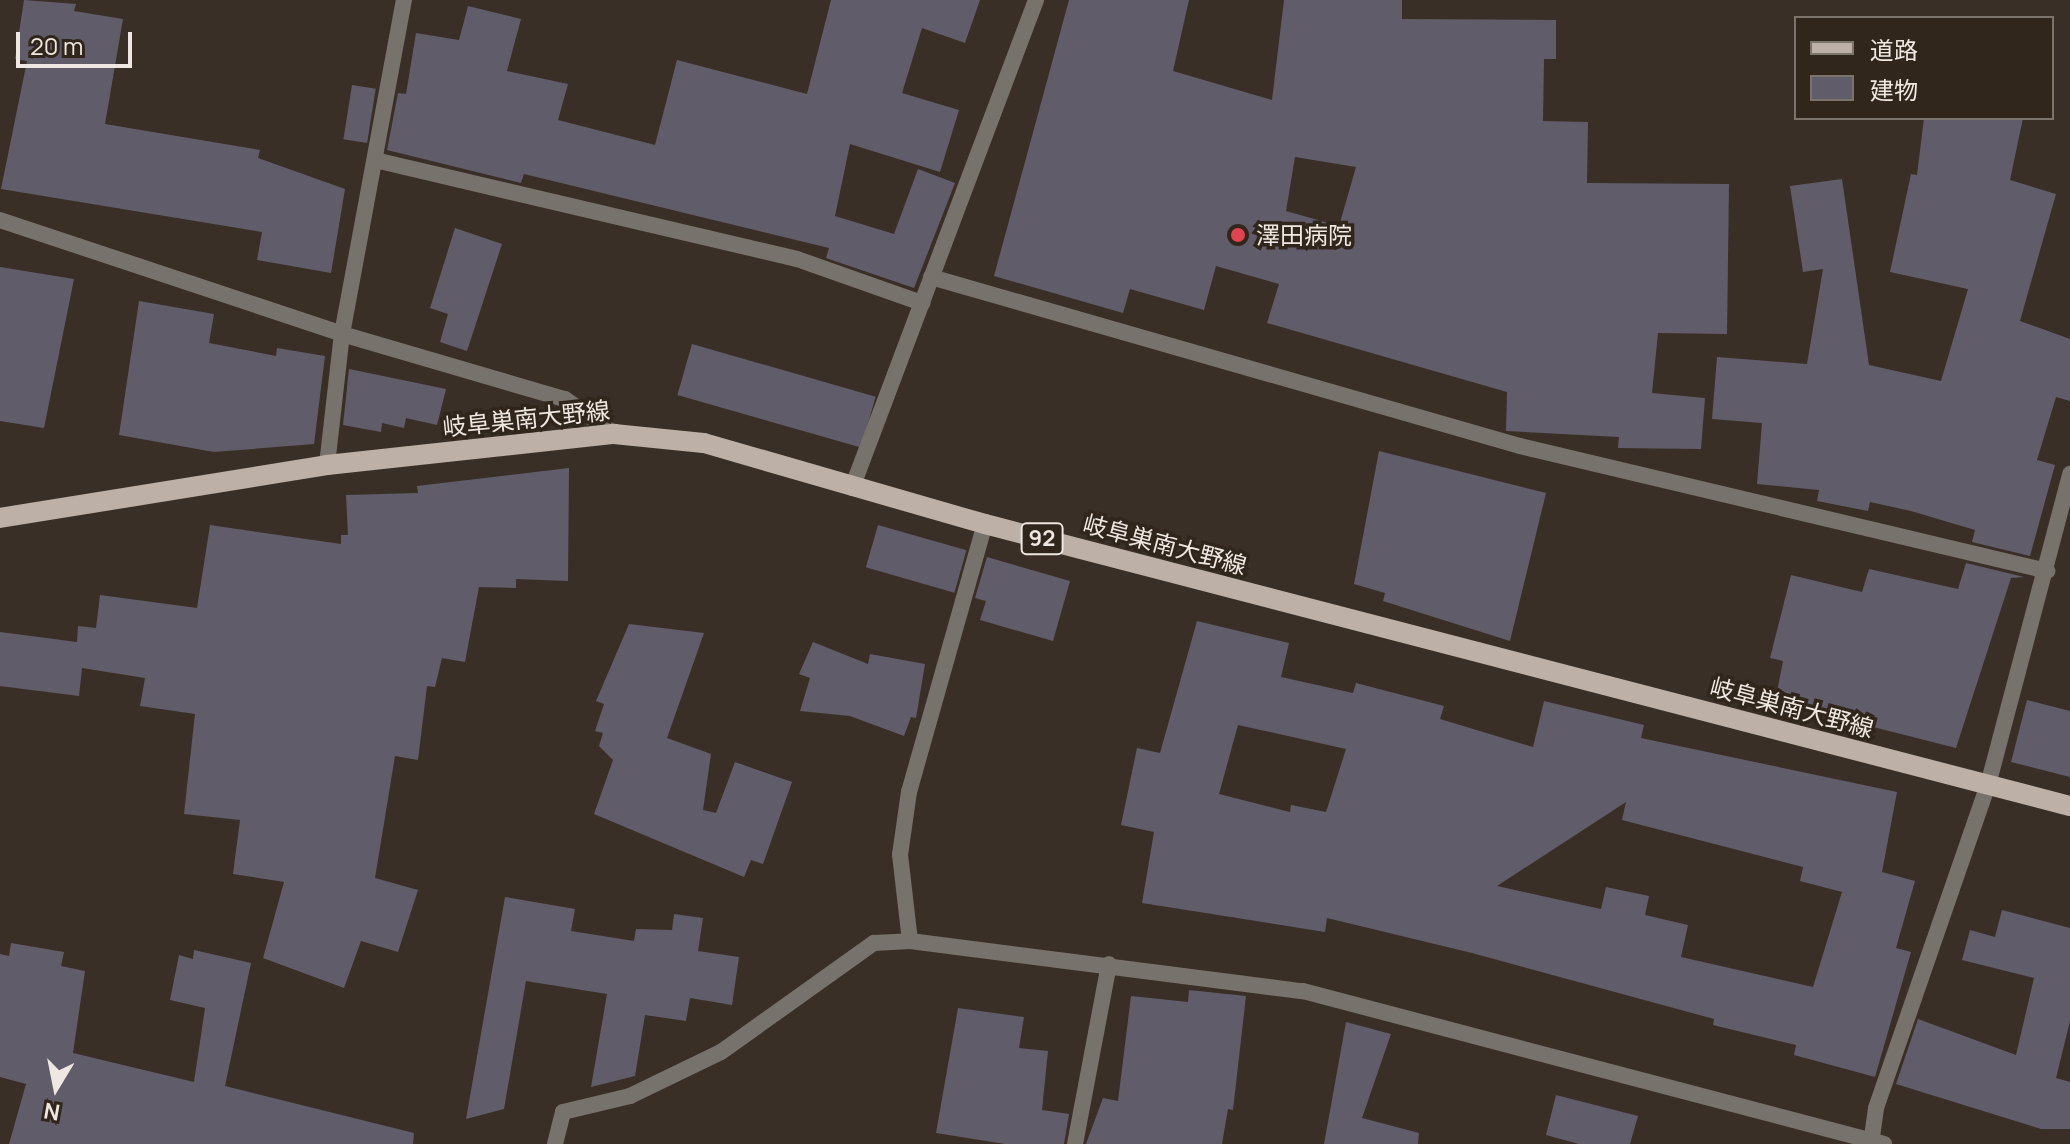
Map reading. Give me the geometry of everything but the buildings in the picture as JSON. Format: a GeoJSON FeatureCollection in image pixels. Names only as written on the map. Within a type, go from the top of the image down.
{"type":"FeatureCollection","features":[{"type":"Feature","properties":{"kind":"main road","name":"岐阜巣南大野線"},"geometry":{"type":"LineString","coordinates":[[0,518],[327,465],[614,434],[704,443],[985,524],[2070,806]]}},
{"type":"Feature","properties":{"kind":"street"},"geometry":{"type":"LineString","coordinates":[[327,465],[342,334],[404,0]]}},
{"type":"Feature","properties":{"kind":"street"},"geometry":{"type":"LineString","coordinates":[[852,488],[1036,0]]}},
{"type":"Feature","properties":{"kind":"street"},"geometry":{"type":"LineString","coordinates":[[375,160],[797,259],[922,303]]}},
{"type":"Feature","properties":{"kind":"street"},"geometry":{"type":"LineString","coordinates":[[0,220],[342,334],[565,399],[614,434]]}},
{"type":"Feature","properties":{"kind":"street"},"geometry":{"type":"LineString","coordinates":[[931,277],[1520,446],[2047,571]]}},
{"type":"Feature","properties":{"kind":"street"},"geometry":{"type":"LineString","coordinates":[[555,1144],[563,1112],[630,1096],[721,1052],[874,943],[910,941],[1303,991],[1876,1143],[1876,1108],[1988,785],[2047,571],[2070,474]]}},
{"type":"Feature","properties":{"kind":"street"},"geometry":{"type":"LineString","coordinates":[[910,941],[900,855],[909,792],[985,524]]}},
{"type":"Feature","properties":{"kind":"street"},"geometry":{"type":"LineString","coordinates":[[1075,1144],[1109,964]]}},
{"type":"Feature","properties":{"kind":"place","name":"澤田病院"},"geometry":{"type":"Point","coordinates":[1238,235]}}]}
